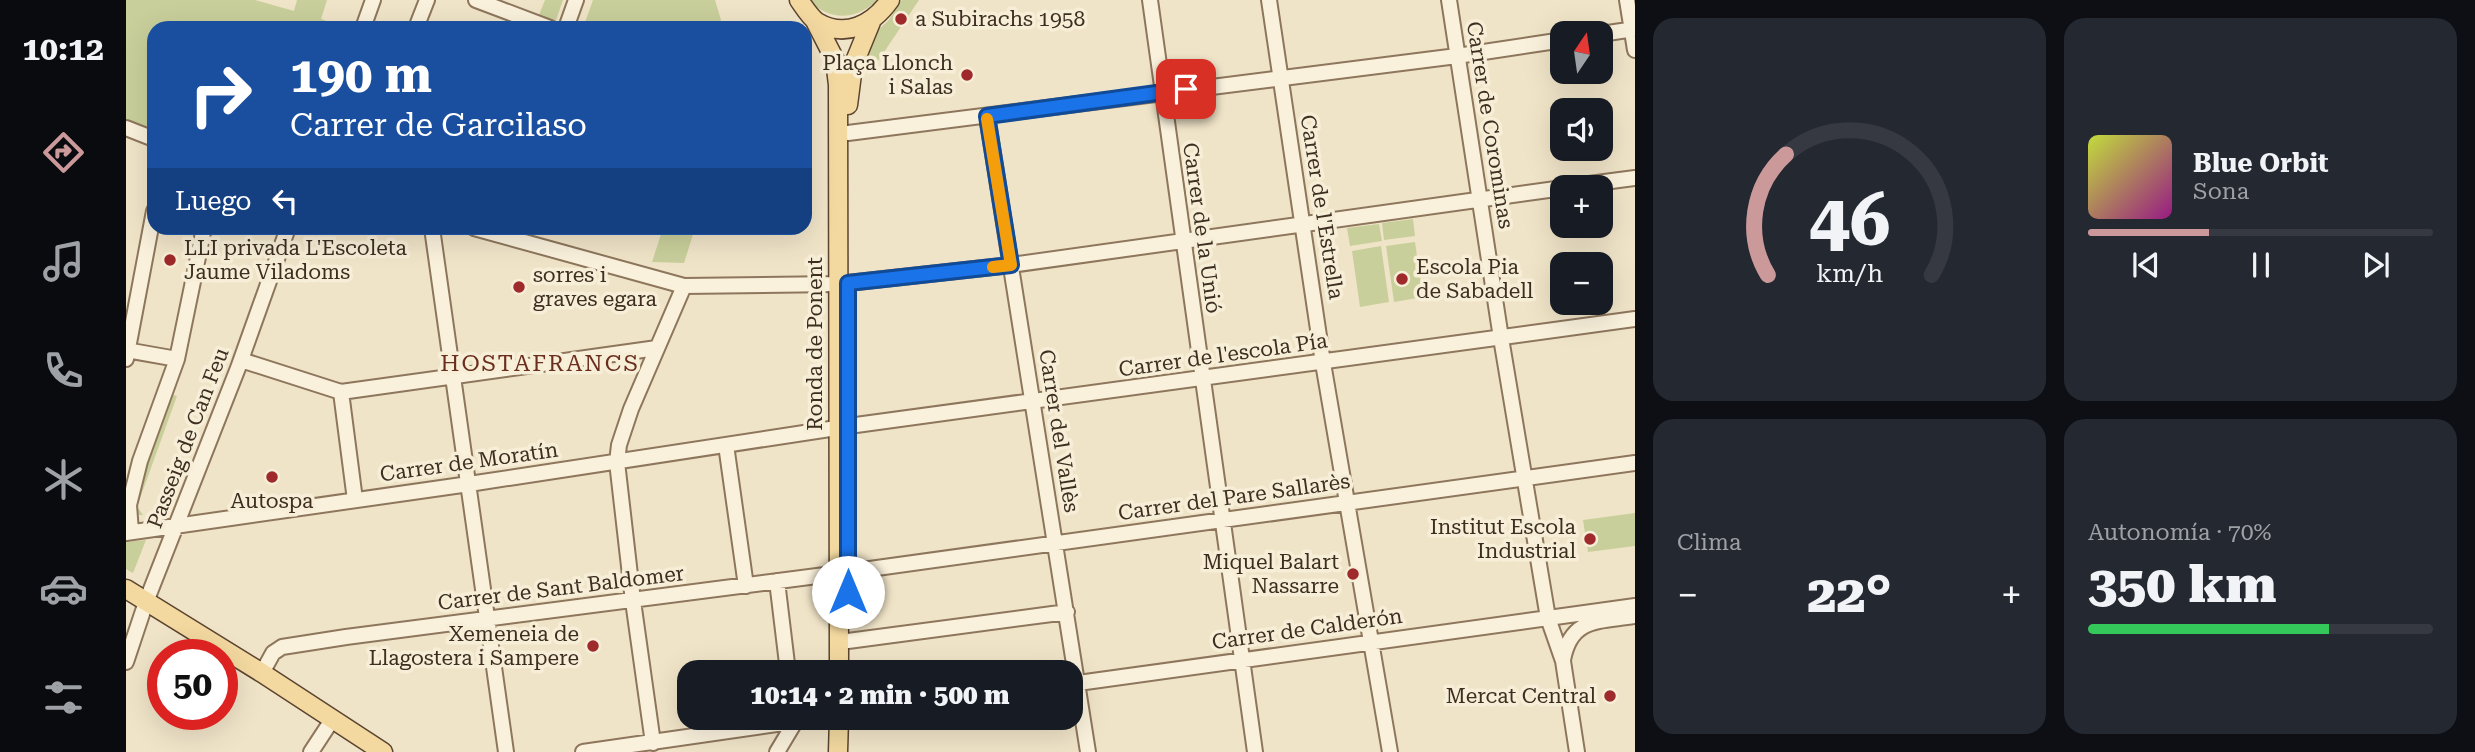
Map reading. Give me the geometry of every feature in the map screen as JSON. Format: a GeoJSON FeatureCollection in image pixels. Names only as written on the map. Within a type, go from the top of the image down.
{"type":"FeatureCollection","features":[{"type":"Feature","properties":{"kind":"main road","name":"Ronda de Ponent"},"geometry":{"type":"LineString","coordinates":[[799,0],[815,21],[835,60],[837,74],[843,284],[843,573],[839,660]]}},
{"type":"Feature","properties":{"kind":"main road","name":"Ronda de Ponent"},"geometry":{"type":"LineString","coordinates":[[843,284],[852,66],[871,22],[890,0]]}},
{"type":"Feature","properties":{"kind":"main road"},"geometry":{"type":"LineString","coordinates":[[815,21],[842,29],[871,22]]}},
{"type":"Feature","properties":{"kind":"main road","name":"Ronda de Ponent"},"geometry":{"type":"LineString","coordinates":[[843,573],[848,660]]}},
{"type":"Feature","properties":{"kind":"main road"},"geometry":{"type":"LineString","coordinates":[[126,589],[383,752]]}},
{"type":"Feature","properties":{"kind":"main road"},"geometry":{"type":"LineString","coordinates":[[838,752],[839,730]]}},
{"type":"Feature","properties":{"kind":"main road"},"geometry":{"type":"LineString","coordinates":[[848,730],[848,752]]}},
{"type":"Feature","properties":{"kind":"street"},"geometry":{"type":"LineString","coordinates":[[366,21],[373,0]]}},
{"type":"Feature","properties":{"kind":"street"},"geometry":{"type":"LineString","coordinates":[[419,21],[427,0]]}},
{"type":"Feature","properties":{"kind":"street"},"geometry":{"type":"LineString","coordinates":[[476,0],[532,21]]}},
{"type":"Feature","properties":{"kind":"street"},"geometry":{"type":"LineString","coordinates":[[568,21],[576,0]]}},
{"type":"Feature","properties":{"kind":"street","name":"Carrer de la Unió"},"geometry":{"type":"LineString","coordinates":[[1150,0],[1255,752]]}},
{"type":"Feature","properties":{"kind":"street","name":"Carrer de l'Estrella"},"geometry":{"type":"LineString","coordinates":[[1269,0],[1323,363],[1390,752]]}},
{"type":"Feature","properties":{"kind":"street","name":"Carrer de Corominas"},"geometry":{"type":"LineString","coordinates":[[1449,0],[1501,338],[1548,618],[1563,662],[1577,752]]}},
{"type":"Feature","properties":{"kind":"street"},"geometry":{"type":"LineString","coordinates":[[1627,0],[1635,50]]}},
{"type":"Feature","properties":{"kind":"street"},"geometry":{"type":"LineString","coordinates":[[1614,32],[1633,29]]}},
{"type":"Feature","properties":{"kind":"street"},"geometry":{"type":"LineString","coordinates":[[848,133],[1550,42]]}},
{"type":"Feature","properties":{"kind":"street","name":"Carrer del Vallès"},"geometry":{"type":"LineString","coordinates":[[987,116],[1067,612],[1072,660]]}},
{"type":"Feature","properties":{"kind":"street"},"geometry":{"type":"LineString","coordinates":[[126,128],[147,136]]}},
{"type":"Feature","properties":{"kind":"street"},"geometry":{"type":"LineString","coordinates":[[1613,181],[1635,178]]}},
{"type":"Feature","properties":{"kind":"street"},"geometry":{"type":"LineString","coordinates":[[499,235],[684,286],[843,284],[1011,265],[1550,189]]}},
{"type":"Feature","properties":{"kind":"street"},"geometry":{"type":"LineString","coordinates":[[150,235],[127,353],[177,359]]}},
{"type":"Feature","properties":{"kind":"street"},"geometry":{"type":"LineString","coordinates":[[129,532],[129,505],[140,461],[177,359],[203,235]]}},
{"type":"Feature","properties":{"kind":"street","name":"Passeig de Can Feu"},"geometry":{"type":"LineString","coordinates":[[126,662],[146,602],[241,359],[285,235]]}},
{"type":"Feature","properties":{"kind":"street"},"geometry":{"type":"LineString","coordinates":[[433,235],[506,752]]}},
{"type":"Feature","properties":{"kind":"street"},"geometry":{"type":"LineString","coordinates":[[126,275],[142,278]]}},
{"type":"Feature","properties":{"kind":"street"},"geometry":{"type":"LineString","coordinates":[[653,743],[617,461],[619,445],[631,409],[684,286]]}},
{"type":"Feature","properties":{"kind":"street","name":"Carrer de l'escola Pía"},"geometry":{"type":"LineString","coordinates":[[817,431],[1635,319]]}},
{"type":"Feature","properties":{"kind":"street"},"geometry":{"type":"LineString","coordinates":[[241,359],[337,391],[657,348]]}},
{"type":"Feature","properties":{"kind":"street"},"geometry":{"type":"LineString","coordinates":[[337,391],[355,500]]}},
{"type":"Feature","properties":{"kind":"street","name":"Carrer de Moratín"},"geometry":{"type":"LineString","coordinates":[[129,532],[817,431]]}},
{"type":"Feature","properties":{"kind":"street"},"geometry":{"type":"LineString","coordinates":[[726,445],[746,586]]}},
{"type":"Feature","properties":{"kind":"street","name":"Carrer del Pare Sallarès"},"geometry":{"type":"LineString","coordinates":[[843,573],[1635,463]]}},
{"type":"Feature","properties":{"kind":"street","name":"Carrer de Sant Baldomer"},"geometry":{"type":"LineString","coordinates":[[262,673],[273,653],[282,647],[843,573]]}},
{"type":"Feature","properties":{"kind":"street"},"geometry":{"type":"LineString","coordinates":[[777,581],[787,660]]}},
{"type":"Feature","properties":{"kind":"street","name":"Carrer de Calderón"},"geometry":{"type":"LineString","coordinates":[[1083,682],[1635,606]]}},
{"type":"Feature","properties":{"kind":"street"},"geometry":{"type":"LineString","coordinates":[[848,641],[1067,612]]}},
{"type":"Feature","properties":{"kind":"street","name":"Carrer de Calderón"},"geometry":{"type":"LineString","coordinates":[[1548,618],[1568,625],[1583,625],[1635,616]]}},
{"type":"Feature","properties":{"kind":"street"},"geometry":{"type":"LineString","coordinates":[[1563,662],[1565,648],[1572,633],[1583,625]]}},
{"type":"Feature","properties":{"kind":"street"},"geometry":{"type":"LineString","coordinates":[[311,752],[332,720]]}},
{"type":"Feature","properties":{"kind":"street","name":"Carrer del Vallès"},"geometry":{"type":"LineString","coordinates":[[1083,727],[1088,752]]}},
{"type":"Feature","properties":{"kind":"street"},"geometry":{"type":"LineString","coordinates":[[583,752],[733,730]]}},
{"type":"Feature","properties":{"kind":"street"},"geometry":{"type":"LineString","coordinates":[[777,752],[789,730]]}},
{"type":"Feature","properties":{"kind":"green space"},"geometry":{"type":"Polygon","coordinates":[[[126,0],[255,0],[294,11],[297,0],[327,0],[321,19],[327,21],[147,21],[147,136],[126,128],[126,0]]]}},
{"type":"Feature","properties":{"kind":"green space"},"geometry":{"type":"Polygon","coordinates":[[[545,0],[563,0],[556,21],[537,20],[545,0]]]}},
{"type":"Feature","properties":{"kind":"green space"},"geometry":{"type":"Polygon","coordinates":[[[593,0],[715,0],[721,20],[721,21],[586,21],[593,0]]]}},
{"type":"Feature","properties":{"kind":"green space"},"geometry":{"type":"Polygon","coordinates":[[[808,0],[877,0],[860,12],[842,16],[825,12],[808,0]]]}},
{"type":"Feature","properties":{"kind":"green space"},"geometry":{"type":"Polygon","coordinates":[[[902,0],[919,0],[874,67],[860,66],[871,36],[888,21],[902,0]]]}},
{"type":"Feature","properties":{"kind":"green space"},"geometry":{"type":"Polygon","coordinates":[[[1413,219],[1415,236],[1384,240],[1382,223],[1413,219]]]}},
{"type":"Feature","properties":{"kind":"green space"},"geometry":{"type":"Polygon","coordinates":[[[1379,224],[1382,241],[1350,246],[1347,228],[1379,224]]]}},
{"type":"Feature","properties":{"kind":"green space"},"geometry":{"type":"Polygon","coordinates":[[[661,235],[693,235],[684,263],[652,262],[661,235]]]}},
{"type":"Feature","properties":{"kind":"green space"},"geometry":{"type":"Polygon","coordinates":[[[1415,242],[1423,297],[1394,302],[1386,246],[1415,242]]]}},
{"type":"Feature","properties":{"kind":"green space"},"geometry":{"type":"Polygon","coordinates":[[[1381,246],[1389,302],[1360,307],[1352,251],[1381,246]]]}},
{"type":"Feature","properties":{"kind":"green space"},"geometry":{"type":"Polygon","coordinates":[[[170,394],[177,396],[138,504],[143,515],[135,515],[133,512],[138,484],[170,394]]]}},
{"type":"Feature","properties":{"kind":"green space"},"geometry":{"type":"Polygon","coordinates":[[[1635,513],[1635,546],[1588,552],[1583,520],[1635,513]]]}},
{"type":"Feature","properties":{"kind":"green space"},"geometry":{"type":"Polygon","coordinates":[[[146,540],[133,573],[126,569],[126,542],[146,540]]]}},
{"type":"Feature","properties":{"kind":"water"},"geometry":{"type":"Polygon","coordinates":[[[1491,690],[1492,699],[1470,702],[1469,693],[1491,690]]]}},
{"type":"Feature","properties":{"kind":"slow traffic"},"geometry":{"type":"LineString","coordinates":[[987,119],[1011,265],[993,267]]}},
{"type":"Feature","properties":{"kind":"place","name":"a Subirachs 1958"},"geometry":{"type":"Point","coordinates":[901,19]}},
{"type":"Feature","properties":{"kind":"place","name":"Plaça Llonch i Salas"},"geometry":{"type":"Point","coordinates":[967,75]}},
{"type":"Feature","properties":{"kind":"place","name":"LLI privada L'Escoleta Jaume Viladoms"},"geometry":{"type":"Point","coordinates":[170,260]}},
{"type":"Feature","properties":{"kind":"place","name":"Escola Pia de Sabadell"},"geometry":{"type":"Point","coordinates":[1402,279]}},
{"type":"Feature","properties":{"kind":"place","name":"sorres i graves egara"},"geometry":{"type":"Point","coordinates":[519,287]}},
{"type":"Feature","properties":{"kind":"place","name":"Autospa"},"geometry":{"type":"Point","coordinates":[272,477]}},
{"type":"Feature","properties":{"kind":"place","name":"Institut Escola Industrial"},"geometry":{"type":"Point","coordinates":[1590,539]}},
{"type":"Feature","properties":{"kind":"place","name":"Miquel Balart Nassarre"},"geometry":{"type":"Point","coordinates":[1353,574]}},
{"type":"Feature","properties":{"kind":"place","name":"Xemeneia de Llagostera i Sampere"},"geometry":{"type":"Point","coordinates":[593,646]}},
{"type":"Feature","properties":{"kind":"place","name":"Mercat Central"},"geometry":{"type":"Point","coordinates":[1610,696]}},
{"type":"Feature","properties":{"kind":"district","name":"HOSTAFRANCS"},"geometry":{"type":"Point","coordinates":[540,363]}},
{"type":"Feature","properties":{"kind":"route"},"geometry":{"type":"LineString","coordinates":[[848,592],[848,283],[1011,265],[987,116],[1186,89]]}}]}
